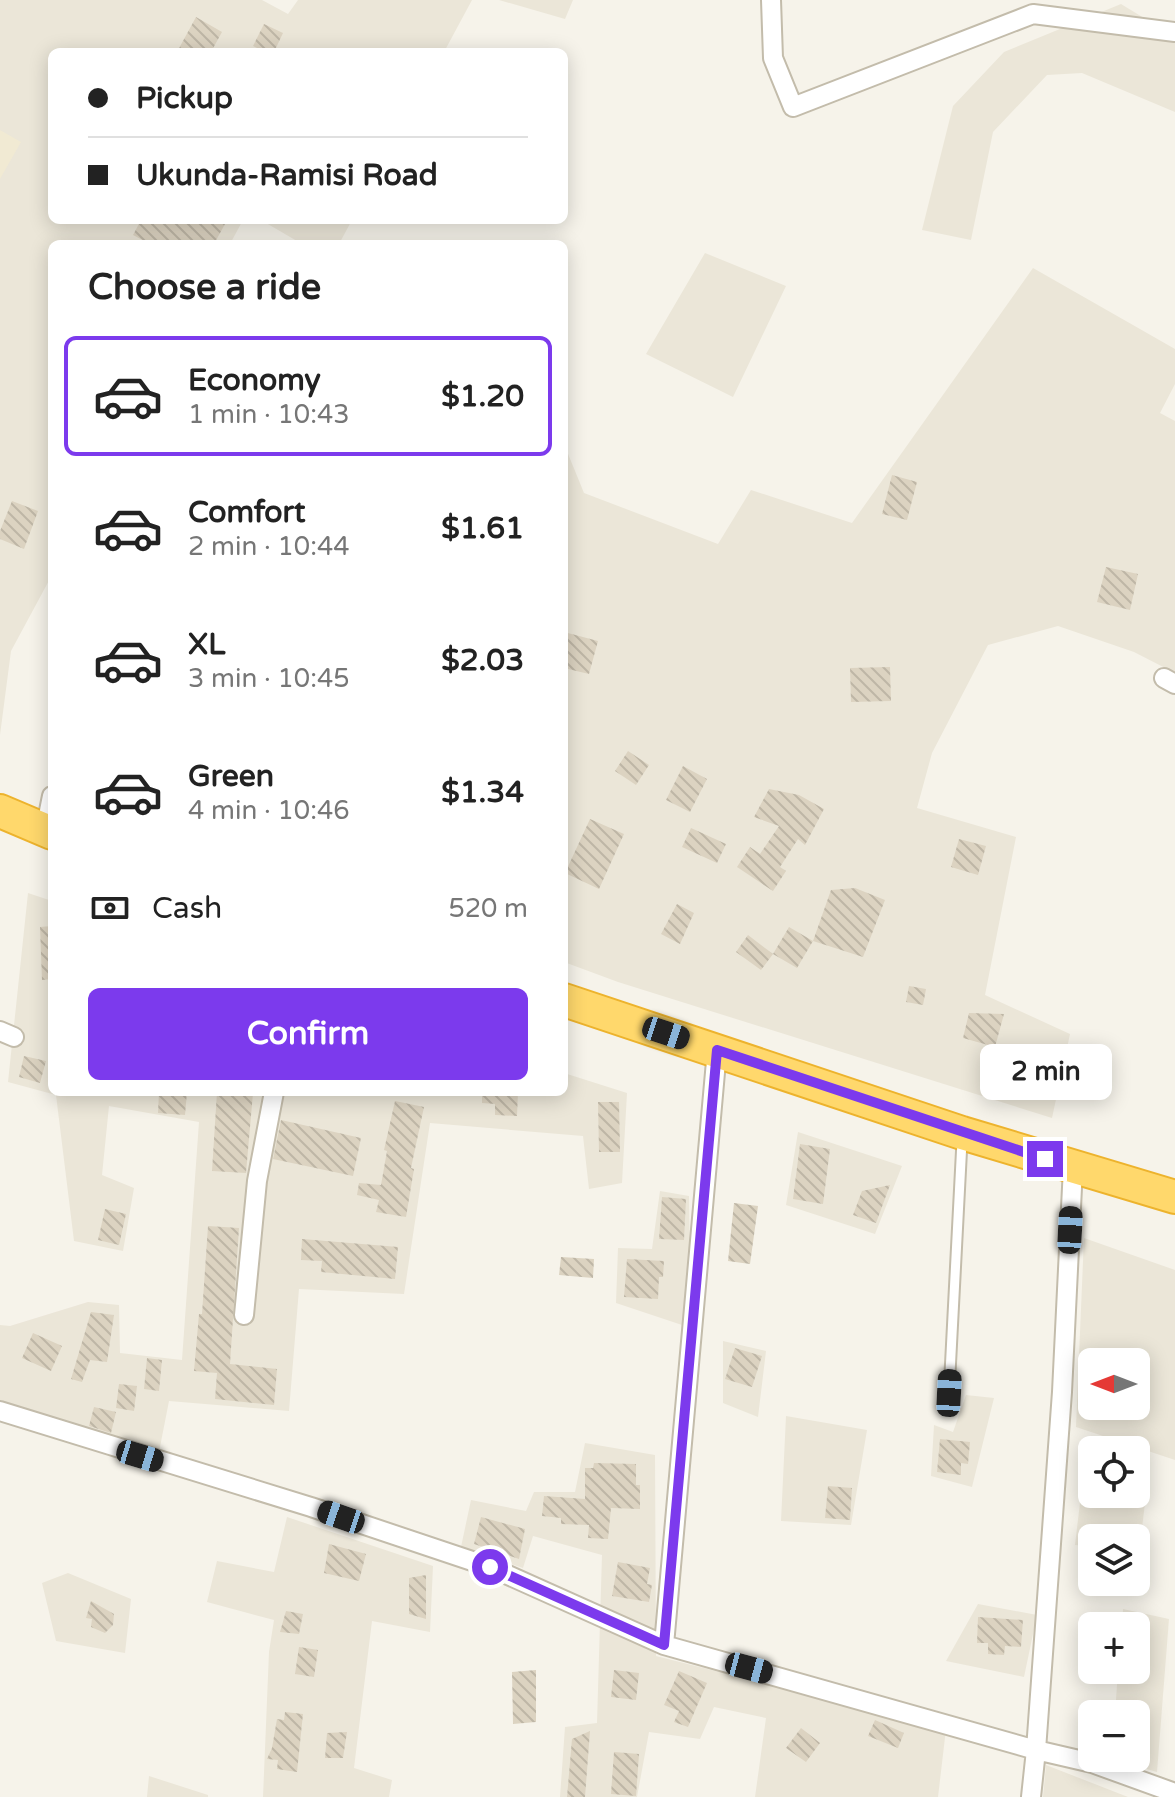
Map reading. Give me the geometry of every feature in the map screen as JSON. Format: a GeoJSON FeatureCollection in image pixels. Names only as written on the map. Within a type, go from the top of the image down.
{"type":"FeatureCollection","features":[{"type":"Feature","properties":{"kind":"highway"},"geometry":{"type":"LineString","coordinates":[[0,811],[48,832]]}},
{"type":"Feature","properties":{"kind":"highway"},"geometry":{"type":"LineString","coordinates":[[568,1001],[962,1133],[1175,1197]]}},
{"type":"Feature","properties":{"kind":"street"},"geometry":{"type":"LineString","coordinates":[[771,0],[773,58],[793,107],[1033,14],[1175,32]]}},
{"type":"Feature","properties":{"kind":"street"},"geometry":{"type":"LineString","coordinates":[[664,1645],[717,1050]]}},
{"type":"Feature","properties":{"kind":"street"},"geometry":{"type":"LineString","coordinates":[[244,1315],[257,1181],[273,1096]]}},
{"type":"Feature","properties":{"kind":"street"},"geometry":{"type":"LineString","coordinates":[[1031,1797],[1062,1392],[1073,1167]]}},
{"type":"Feature","properties":{"kind":"street"},"geometry":{"type":"LineString","coordinates":[[0,1411],[311,1507],[490,1567],[664,1645],[1092,1763],[1175,1793]]}},
{"type":"Feature","properties":{"kind":"lane"},"geometry":{"type":"LineString","coordinates":[[949,1393],[962,1133]]}},
{"type":"Feature","properties":{"kind":"shaded area"},"geometry":{"type":"Polygon","coordinates":[[[0,0],[262,0],[288,14],[298,0],[472,0],[446,48],[48,48],[48,224],[241,224],[232,240],[48,240],[48,582],[11,651],[0,735],[0,0]]]}},
{"type":"Feature","properties":{"kind":"shaded area"},"geometry":{"type":"Polygon","coordinates":[[[499,0],[573,0],[565,19],[499,0]]]}},
{"type":"Feature","properties":{"kind":"shaded area"},"geometry":{"type":"Polygon","coordinates":[[[1121,4],[1175,37],[1175,112],[1082,73],[1047,75],[993,132],[971,240],[922,230],[953,106],[1004,52],[1121,4]]]}},
{"type":"Feature","properties":{"kind":"shaded area"},"geometry":{"type":"Polygon","coordinates":[[[0,130],[21,142],[0,179],[0,130]]]}},
{"type":"Feature","properties":{"kind":"shaded area"},"geometry":{"type":"Polygon","coordinates":[[[268,224],[350,224],[341,240],[295,240],[268,224]]]}},
{"type":"Feature","properties":{"kind":"shaded area"},"geometry":{"type":"Polygon","coordinates":[[[705,253],[786,286],[733,397],[646,354],[705,253]]]}},
{"type":"Feature","properties":{"kind":"shaded area"},"geometry":{"type":"Polygon","coordinates":[[[1033,268],[1175,349],[1175,384],[1160,413],[1175,421],[1175,673],[1134,652],[1058,626],[988,645],[932,753],[917,808],[1016,837],[985,995],[1070,1034],[1052,1118],[618,982],[568,963],[568,454],[584,493],[718,544],[751,490],[852,523],[1033,268]]]}},
{"type":"Feature","properties":{"kind":"shaded area"},"geometry":{"type":"Polygon","coordinates":[[[28,893],[48,900],[48,1093],[8,1082],[28,893]]]}},
{"type":"Feature","properties":{"kind":"shaded area"},"geometry":{"type":"Polygon","coordinates":[[[568,1074],[627,1093],[622,1183],[589,1189],[583,1136],[430,1123],[404,1294],[299,1289],[289,1411],[169,1401],[158,1457],[0,1409],[0,1325],[10,1326],[88,1302],[119,1305],[120,1353],[182,1360],[199,1122],[109,1106],[102,1175],[134,1188],[123,1251],[74,1241],[56,1096],[568,1096],[568,1074]]]}},
{"type":"Feature","properties":{"kind":"shaded area"},"geometry":{"type":"Polygon","coordinates":[[[798,1132],[902,1166],[875,1234],[786,1205],[798,1132]]]}},
{"type":"Feature","properties":{"kind":"shaded area"},"geometry":{"type":"Polygon","coordinates":[[[660,1191],[689,1196],[691,1328],[616,1303],[618,1248],[652,1249],[660,1191]]]}},
{"type":"Feature","properties":{"kind":"shaded area"},"geometry":{"type":"Polygon","coordinates":[[[1084,1238],[1175,1270],[1175,1460],[1150,1452],[1150,1436],[1103,1436],[1076,1427],[1078,1380],[1078,1420],[1150,1420],[1150,1348],[1079,1348],[1084,1238]]]}},
{"type":"Feature","properties":{"kind":"shaded area"},"geometry":{"type":"Polygon","coordinates":[[[723,1341],[766,1351],[758,1417],[723,1403],[723,1341]]]}},
{"type":"Feature","properties":{"kind":"shaded area"},"geometry":{"type":"Polygon","coordinates":[[[966,1395],[994,1398],[972,1487],[931,1476],[934,1425],[953,1432],[966,1395]]]}},
{"type":"Feature","properties":{"kind":"shaded area"},"geometry":{"type":"Polygon","coordinates":[[[786,1416],[867,1430],[851,1525],[781,1521],[786,1416]]]}},
{"type":"Feature","properties":{"kind":"shaded area"},"geometry":{"type":"Polygon","coordinates":[[[585,1443],[655,1455],[656,1656],[946,1729],[938,1797],[755,1797],[766,1718],[714,1707],[700,1739],[649,1732],[637,1797],[560,1797],[565,1727],[597,1723],[602,1555],[533,1536],[523,1568],[461,1547],[471,1500],[526,1511],[534,1492],[575,1492],[585,1443]]]}},
{"type":"Feature","properties":{"kind":"shaded area"},"geometry":{"type":"Polygon","coordinates":[[[1079,1508],[1144,1508],[1142,1524],[1078,1524],[1078,1545],[1075,1545],[1079,1508]]]}},
{"type":"Feature","properties":{"kind":"shaded area"},"geometry":{"type":"Polygon","coordinates":[[[287,1517],[433,1566],[430,1632],[372,1621],[354,1768],[392,1780],[389,1797],[263,1797],[269,1652],[274,1620],[207,1602],[217,1561],[274,1572],[287,1517]]]}},
{"type":"Feature","properties":{"kind":"shaded area"},"geometry":{"type":"Polygon","coordinates":[[[68,1573],[131,1599],[125,1653],[56,1641],[42,1583],[68,1573]]]}},
{"type":"Feature","properties":{"kind":"shaded area"},"geometry":{"type":"Polygon","coordinates":[[[978,1604],[1037,1615],[1024,1677],[946,1661],[978,1604]]]}},
{"type":"Feature","properties":{"kind":"shaded area"},"geometry":{"type":"Polygon","coordinates":[[[1150,1615],[1169,1619],[1157,1772],[1150,1770],[1150,1700],[1116,1700],[1117,1684],[1150,1684],[1150,1615]]]}},
{"type":"Feature","properties":{"kind":"shaded area"},"geometry":{"type":"Polygon","coordinates":[[[1046,1765],[1128,1797],[1043,1797],[1046,1765]]]}},
{"type":"Feature","properties":{"kind":"shaded area"},"geometry":{"type":"Polygon","coordinates":[[[149,1776],[208,1795],[208,1797],[147,1797],[149,1776]]]}},
{"type":"Feature","properties":{"kind":"building"},"geometry":{"type":"Polygon","coordinates":[[[196,17],[222,32],[213,48],[179,48],[196,17]]]}},
{"type":"Feature","properties":{"kind":"building"},"geometry":{"type":"Polygon","coordinates":[[[264,24],[283,33],[276,48],[253,46],[264,24]]]}},
{"type":"Feature","properties":{"kind":"building"},"geometry":{"type":"Polygon","coordinates":[[[139,224],[225,224],[216,240],[142,240],[133,235],[139,224]]]}},
{"type":"Feature","properties":{"kind":"building"},"geometry":{"type":"Polygon","coordinates":[[[892,475],[917,482],[907,520],[882,514],[892,475]]]}},
{"type":"Feature","properties":{"kind":"building"},"geometry":{"type":"Polygon","coordinates":[[[12,501],[38,511],[24,549],[0,539],[0,531],[12,501]]]}},
{"type":"Feature","properties":{"kind":"building"},"geometry":{"type":"Polygon","coordinates":[[[1106,567],[1138,574],[1130,610],[1097,602],[1106,567]]]}},
{"type":"Feature","properties":{"kind":"building"},"geometry":{"type":"Polygon","coordinates":[[[568,633],[598,641],[589,674],[568,669],[568,633]]]}},
{"type":"Feature","properties":{"kind":"building"},"geometry":{"type":"Polygon","coordinates":[[[890,667],[891,701],[851,702],[850,668],[890,667]]]}},
{"type":"Feature","properties":{"kind":"building"},"geometry":{"type":"Polygon","coordinates":[[[628,751],[649,765],[636,785],[615,771],[628,751]]]}},
{"type":"Feature","properties":{"kind":"building"},"geometry":{"type":"Polygon","coordinates":[[[683,766],[707,779],[690,812],[666,800],[683,766]]]}},
{"type":"Feature","properties":{"kind":"building"},"geometry":{"type":"Polygon","coordinates":[[[769,789],[799,795],[824,809],[805,845],[798,839],[780,867],[786,871],[773,891],[737,867],[750,847],[760,854],[779,826],[754,817],[769,789]]]}},
{"type":"Feature","properties":{"kind":"building"},"geometry":{"type":"Polygon","coordinates":[[[590,819],[624,834],[599,889],[568,874],[568,867],[590,819]]]}},
{"type":"Feature","properties":{"kind":"building"},"geometry":{"type":"Polygon","coordinates":[[[691,828],[726,844],[717,863],[682,847],[691,828]]]}},
{"type":"Feature","properties":{"kind":"building"},"geometry":{"type":"Polygon","coordinates":[[[959,839],[986,846],[978,875],[951,867],[959,839]]]}},
{"type":"Feature","properties":{"kind":"building"},"geometry":{"type":"Polygon","coordinates":[[[855,888],[885,900],[863,957],[813,941],[831,890],[855,888]]]}},
{"type":"Feature","properties":{"kind":"building"},"geometry":{"type":"Polygon","coordinates":[[[677,904],[694,913],[680,944],[661,934],[677,904]]]}},
{"type":"Feature","properties":{"kind":"building"},"geometry":{"type":"Polygon","coordinates":[[[48,926],[48,979],[42,980],[40,927],[48,926]]]}},
{"type":"Feature","properties":{"kind":"building"},"geometry":{"type":"Polygon","coordinates":[[[789,927],[813,941],[797,968],[773,954],[789,927]]]}},
{"type":"Feature","properties":{"kind":"building"},"geometry":{"type":"Polygon","coordinates":[[[748,935],[773,954],[761,970],[736,952],[748,935]]]}},
{"type":"Feature","properties":{"kind":"building"},"geometry":{"type":"Polygon","coordinates":[[[909,986],[926,989],[923,1005],[906,1002],[909,986]]]}},
{"type":"Feature","properties":{"kind":"building"},"geometry":{"type":"Polygon","coordinates":[[[969,1013],[1004,1014],[995,1047],[963,1038],[969,1013]]]}},
{"type":"Feature","properties":{"kind":"building"},"geometry":{"type":"Polygon","coordinates":[[[24,1056],[46,1061],[40,1083],[19,1077],[24,1056]]]}},
{"type":"Feature","properties":{"kind":"building"},"geometry":{"type":"Polygon","coordinates":[[[159,1096],[187,1096],[185,1115],[158,1113],[159,1096]]]}},
{"type":"Feature","properties":{"kind":"building"},"geometry":{"type":"Polygon","coordinates":[[[217,1096],[253,1096],[246,1173],[212,1171],[217,1096]]]}},
{"type":"Feature","properties":{"kind":"building"},"geometry":{"type":"Polygon","coordinates":[[[482,1096],[518,1096],[517,1116],[495,1115],[495,1104],[482,1103],[482,1096]]]}},
{"type":"Feature","properties":{"kind":"building"},"geometry":{"type":"Polygon","coordinates":[[[395,1101],[424,1107],[411,1168],[414,1169],[406,1217],[376,1212],[379,1200],[357,1195],[359,1183],[381,1185],[387,1151],[384,1150],[395,1101]]]}},
{"type":"Feature","properties":{"kind":"building"},"geometry":{"type":"Polygon","coordinates":[[[598,1102],[619,1102],[620,1152],[599,1152],[598,1102]]]}},
{"type":"Feature","properties":{"kind":"building"},"geometry":{"type":"Polygon","coordinates":[[[281,1120],[361,1138],[353,1176],[273,1159],[281,1120]]]}},
{"type":"Feature","properties":{"kind":"building"},"geometry":{"type":"Polygon","coordinates":[[[800,1144],[830,1149],[823,1204],[793,1199],[800,1144]]]}},
{"type":"Feature","properties":{"kind":"building"},"geometry":{"type":"Polygon","coordinates":[[[890,1185],[876,1223],[853,1215],[862,1191],[890,1185]]]}},
{"type":"Feature","properties":{"kind":"building"},"geometry":{"type":"Polygon","coordinates":[[[662,1197],[686,1199],[684,1240],[659,1239],[662,1197]]]}},
{"type":"Feature","properties":{"kind":"building"},"geometry":{"type":"Polygon","coordinates":[[[734,1203],[758,1206],[750,1264],[728,1261],[734,1203]]]}},
{"type":"Feature","properties":{"kind":"building"},"geometry":{"type":"Polygon","coordinates":[[[105,1209],[126,1214],[119,1245],[98,1240],[105,1209]]]}},
{"type":"Feature","properties":{"kind":"building"},"geometry":{"type":"Polygon","coordinates":[[[208,1226],[239,1228],[230,1364],[277,1369],[274,1405],[215,1399],[217,1373],[194,1371],[199,1314],[202,1314],[208,1226]]]}},
{"type":"Feature","properties":{"kind":"building"},"geometry":{"type":"Polygon","coordinates":[[[302,1239],[398,1247],[395,1279],[321,1272],[322,1261],[301,1260],[302,1239]]]}},
{"type":"Feature","properties":{"kind":"building"},"geometry":{"type":"Polygon","coordinates":[[[561,1257],[594,1259],[593,1278],[559,1275],[561,1257]]]}},
{"type":"Feature","properties":{"kind":"building"},"geometry":{"type":"Polygon","coordinates":[[[627,1259],[664,1261],[663,1277],[659,1277],[658,1299],[624,1297],[627,1259]]]}},
{"type":"Feature","properties":{"kind":"building"},"geometry":{"type":"Polygon","coordinates":[[[91,1312],[114,1315],[107,1362],[90,1360],[82,1382],[71,1379],[91,1312]]]}},
{"type":"Feature","properties":{"kind":"building"},"geometry":{"type":"Polygon","coordinates":[[[33,1333],[62,1346],[51,1371],[22,1358],[33,1333]]]}},
{"type":"Feature","properties":{"kind":"building"},"geometry":{"type":"Polygon","coordinates":[[[735,1348],[762,1356],[752,1387],[725,1379],[735,1348]]]}},
{"type":"Feature","properties":{"kind":"building"},"geometry":{"type":"Polygon","coordinates":[[[147,1358],[162,1360],[159,1391],[144,1389],[147,1358]]]}},
{"type":"Feature","properties":{"kind":"building"},"geometry":{"type":"Polygon","coordinates":[[[119,1384],[137,1386],[134,1411],[116,1408],[119,1384]]]}},
{"type":"Feature","properties":{"kind":"building"},"geometry":{"type":"Polygon","coordinates":[[[94,1407],[116,1412],[111,1433],[89,1426],[94,1407]]]}},
{"type":"Feature","properties":{"kind":"building"},"geometry":{"type":"Polygon","coordinates":[[[940,1439],[970,1442],[968,1464],[961,1463],[961,1475],[937,1472],[940,1439]]]}},
{"type":"Feature","properties":{"kind":"building"},"geometry":{"type":"Polygon","coordinates":[[[594,1463],[636,1464],[636,1485],[640,1485],[640,1509],[611,1508],[608,1539],[588,1538],[589,1525],[561,1524],[561,1518],[542,1516],[544,1496],[585,1499],[585,1468],[593,1468],[594,1463]]]}},
{"type":"Feature","properties":{"kind":"building"},"geometry":{"type":"Polygon","coordinates":[[[828,1486],[852,1488],[850,1520],[825,1518],[828,1486]]]}},
{"type":"Feature","properties":{"kind":"building"},"geometry":{"type":"Polygon","coordinates":[[[481,1517],[525,1529],[519,1559],[474,1544],[481,1517]]]}},
{"type":"Feature","properties":{"kind":"building"},"geometry":{"type":"Polygon","coordinates":[[[329,1544],[366,1554],[359,1581],[324,1573],[329,1544]]]}},
{"type":"Feature","properties":{"kind":"building"},"geometry":{"type":"Polygon","coordinates":[[[618,1562],[650,1568],[647,1584],[652,1585],[649,1602],[612,1596],[618,1562]]]}},
{"type":"Feature","properties":{"kind":"building"},"geometry":{"type":"Polygon","coordinates":[[[426,1575],[426,1619],[409,1614],[409,1578],[426,1575]]]}},
{"type":"Feature","properties":{"kind":"building"},"geometry":{"type":"Polygon","coordinates":[[[91,1601],[114,1614],[113,1625],[105,1633],[91,1627],[92,1619],[86,1618],[91,1601]]]}},
{"type":"Feature","properties":{"kind":"building"},"geometry":{"type":"Polygon","coordinates":[[[286,1611],[303,1614],[299,1634],[280,1632],[286,1611]]]}},
{"type":"Feature","properties":{"kind":"building"},"geometry":{"type":"Polygon","coordinates":[[[978,1617],[1023,1620],[1021,1647],[1005,1646],[1004,1655],[988,1654],[988,1643],[977,1643],[978,1617]]]}},
{"type":"Feature","properties":{"kind":"building"},"geometry":{"type":"Polygon","coordinates":[[[299,1647],[318,1650],[314,1677],[295,1674],[299,1647]]]}},
{"type":"Feature","properties":{"kind":"building"},"geometry":{"type":"Polygon","coordinates":[[[536,1670],[536,1722],[513,1724],[512,1672],[536,1670]]]}},
{"type":"Feature","properties":{"kind":"building"},"geometry":{"type":"Polygon","coordinates":[[[614,1670],[639,1673],[636,1700],[611,1697],[614,1670]]]}},
{"type":"Feature","properties":{"kind":"building"},"geometry":{"type":"Polygon","coordinates":[[[679,1671],[707,1683],[688,1727],[674,1722],[679,1711],[664,1705],[679,1671]]]}},
{"type":"Feature","properties":{"kind":"building"},"geometry":{"type":"Polygon","coordinates":[[[285,1712],[303,1714],[297,1772],[277,1769],[278,1760],[267,1759],[277,1719],[284,1720],[285,1712]]]}},
{"type":"Feature","properties":{"kind":"building"},"geometry":{"type":"Polygon","coordinates":[[[875,1720],[904,1733],[898,1748],[868,1736],[875,1720]]]}},
{"type":"Feature","properties":{"kind":"building"},"geometry":{"type":"Polygon","coordinates":[[[801,1728],[820,1743],[806,1762],[786,1748],[801,1728]]]}},
{"type":"Feature","properties":{"kind":"building"},"geometry":{"type":"Polygon","coordinates":[[[590,1731],[585,1797],[567,1797],[572,1739],[590,1731]]]}},
{"type":"Feature","properties":{"kind":"building"},"geometry":{"type":"Polygon","coordinates":[[[347,1732],[343,1758],[325,1758],[327,1733],[347,1732]]]}},
{"type":"Feature","properties":{"kind":"building"},"geometry":{"type":"Polygon","coordinates":[[[614,1752],[639,1754],[636,1796],[611,1794],[614,1752]]]}},
{"type":"Feature","properties":{"kind":"route"},"geometry":{"type":"LineString","coordinates":[[490,1567],[664,1645],[717,1050],[1045,1159]]}}]}
